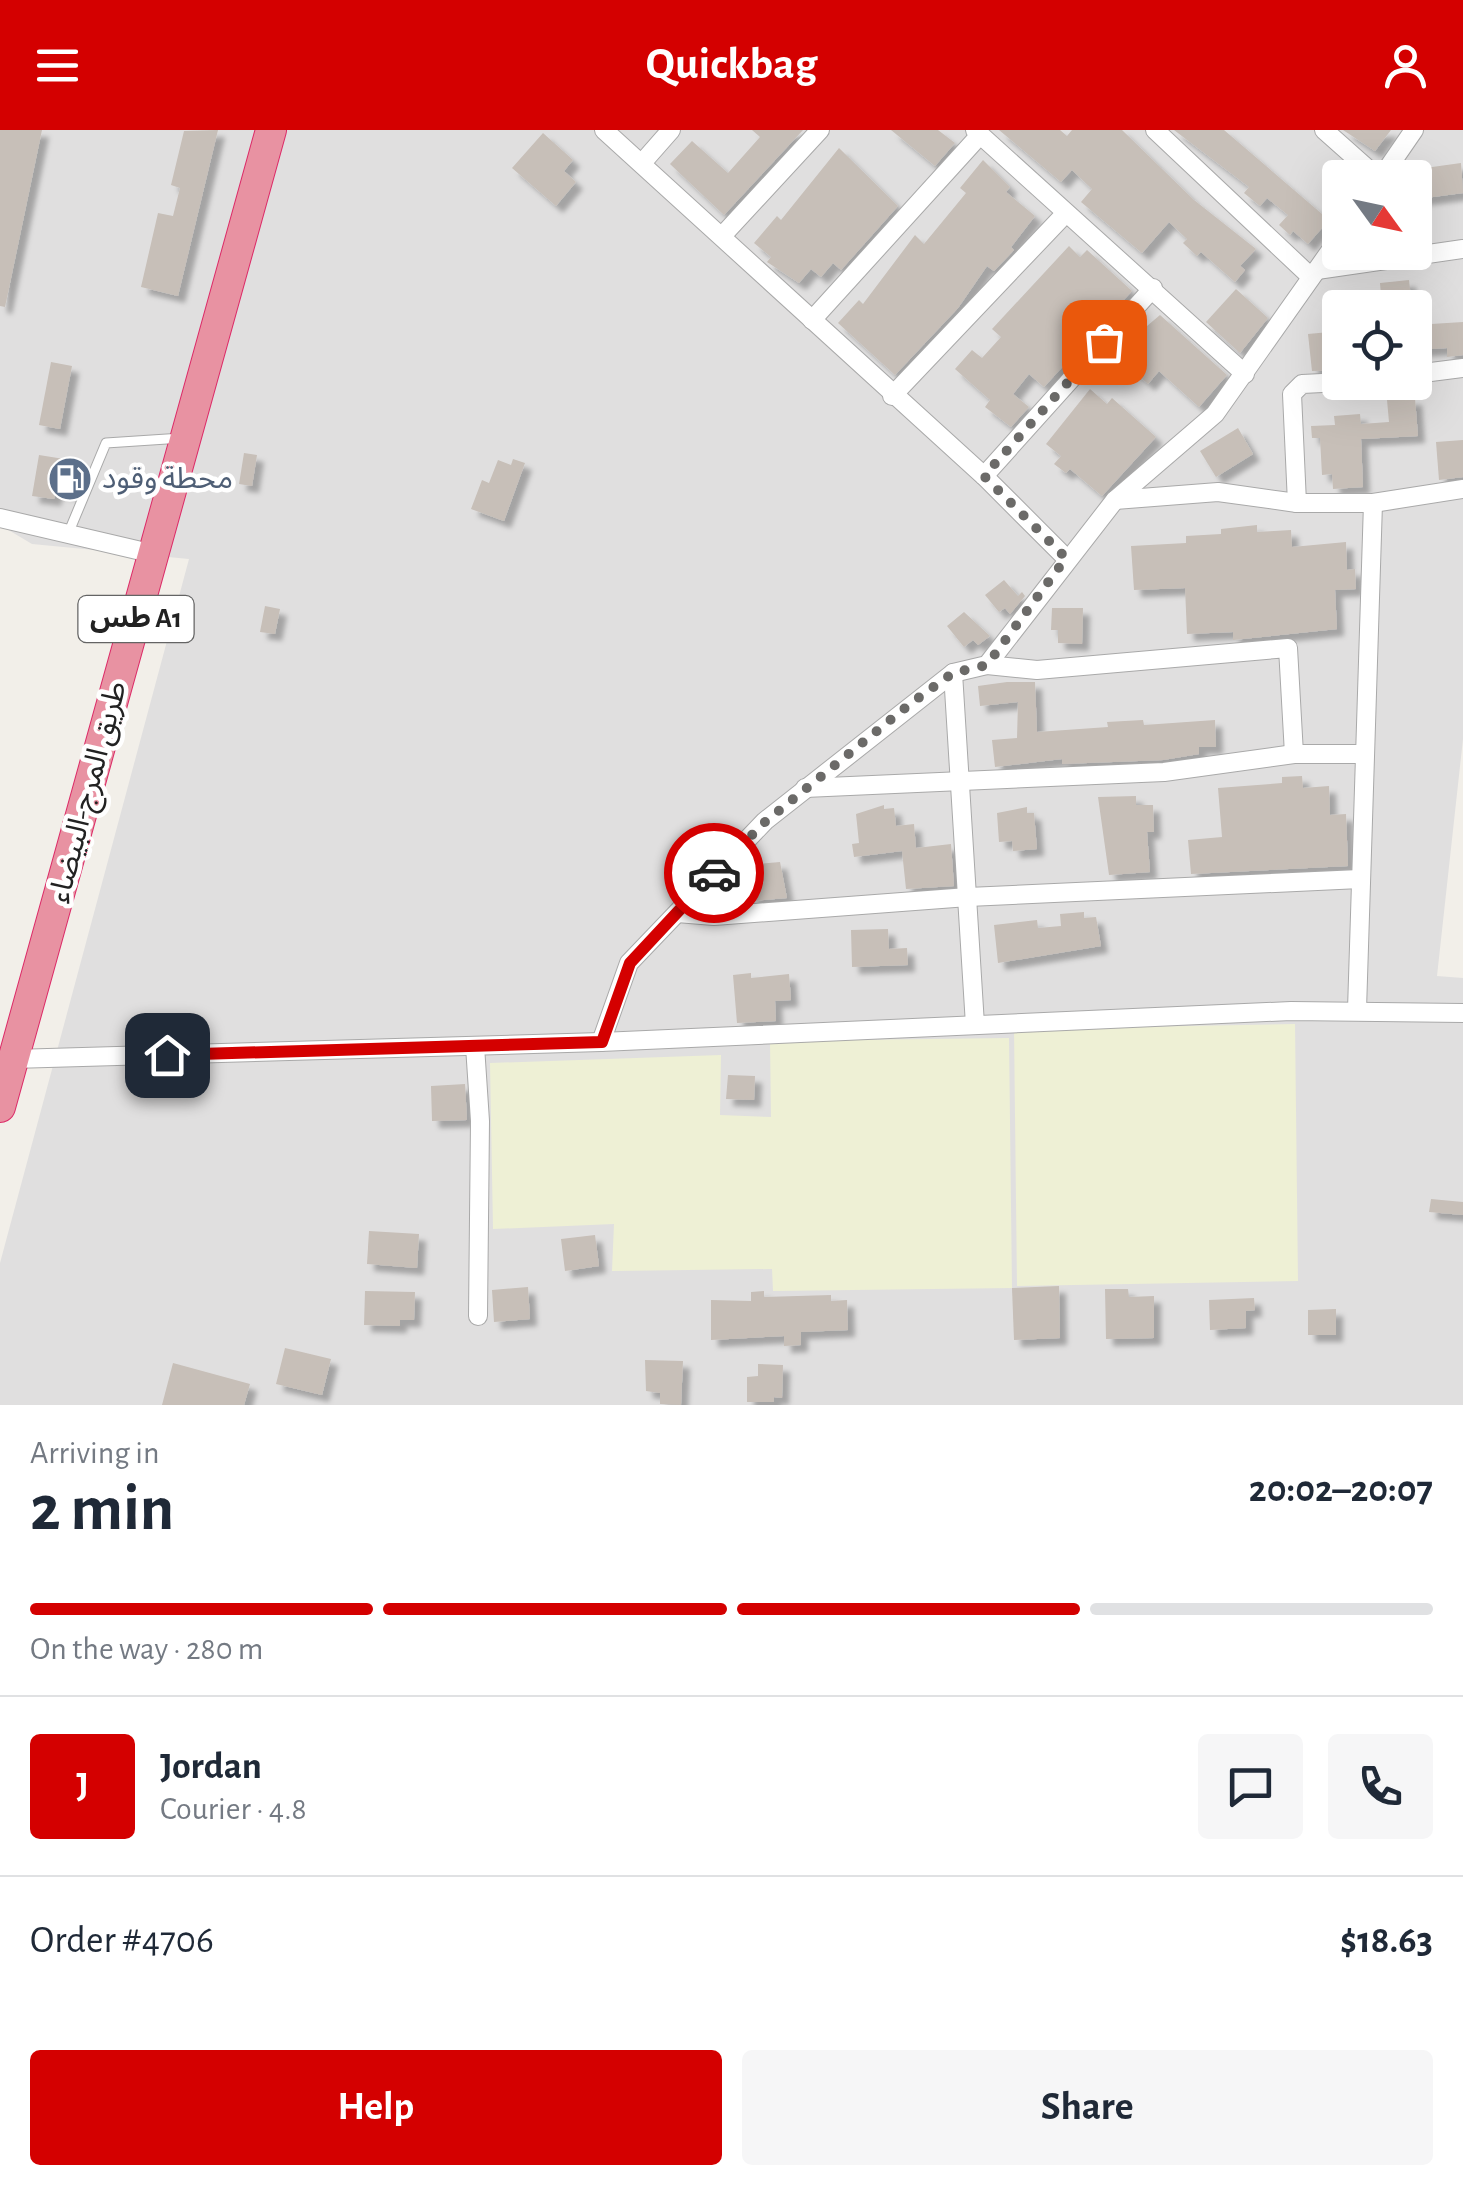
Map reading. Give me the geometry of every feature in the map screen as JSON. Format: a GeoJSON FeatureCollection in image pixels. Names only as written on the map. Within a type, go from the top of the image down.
{"type":"FeatureCollection","features":[{"type":"Feature","properties":{"kind":"highway","name":"طريق المرج-البيضاء"},"geometry":{"type":"LineString","coordinates":[[0,1107],[271,130]]}},
{"type":"Feature","properties":{"kind":"street"},"geometry":{"type":"LineString","coordinates":[[604,130],[984,476],[1066,558]]}},
{"type":"Feature","properties":{"kind":"street"},"geometry":{"type":"LineString","coordinates":[[642,163],[671,130]]}},
{"type":"Feature","properties":{"kind":"street"},"geometry":{"type":"LineString","coordinates":[[722,236],[820,130]]}},
{"type":"Feature","properties":{"kind":"street"},"geometry":{"type":"LineString","coordinates":[[1155,130],[1314,273]]}},
{"type":"Feature","properties":{"kind":"street"},"geometry":{"type":"LineString","coordinates":[[1324,130],[1358,160]]}},
{"type":"Feature","properties":{"kind":"street"},"geometry":{"type":"LineString","coordinates":[[1392,160],[1414,130]]}},
{"type":"Feature","properties":{"kind":"street"},"geometry":{"type":"LineString","coordinates":[[812,320],[977,132],[1245,374]]}},
{"type":"Feature","properties":{"kind":"street"},"geometry":{"type":"LineString","coordinates":[[892,396],[1066,214]]}},
{"type":"Feature","properties":{"kind":"street"},"geometry":{"type":"LineString","coordinates":[[1314,273],[1463,249]]}},
{"type":"Feature","properties":{"kind":"street"},"geometry":{"type":"LineString","coordinates":[[987,665],[1066,558],[1115,500],[1215,414],[1322,262]]}},
{"type":"Feature","properties":{"kind":"street"},"geometry":{"type":"LineString","coordinates":[[984,476],[1153,288]]}},
{"type":"Feature","properties":{"kind":"street"},"geometry":{"type":"LineString","coordinates":[[1432,372],[1463,368]]}},
{"type":"Feature","properties":{"kind":"street"},"geometry":{"type":"LineString","coordinates":[[1297,503],[1292,394],[1302,384],[1322,383]]}},
{"type":"Feature","properties":{"kind":"street"},"geometry":{"type":"LineString","coordinates":[[1115,500],[1218,492],[1297,503],[1373,503],[1463,488]]}},
{"type":"Feature","properties":{"kind":"street"},"geometry":{"type":"LineString","coordinates":[[1357,1010],[1373,503]]}},
{"type":"Feature","properties":{"kind":"street"},"geometry":{"type":"LineString","coordinates":[[0,518],[154,554]]}},
{"type":"Feature","properties":{"kind":"street"},"geometry":{"type":"LineString","coordinates":[[602,1042],[630,963],[676,912],[765,822],[953,673],[987,665],[1037,670],[1288,648],[1294,754]]}},
{"type":"Feature","properties":{"kind":"street"},"geometry":{"type":"LineString","coordinates":[[953,673],[975,1025]]}},
{"type":"Feature","properties":{"kind":"street"},"geometry":{"type":"LineString","coordinates":[[806,788],[1164,772],[1294,754],[1364,754]]}},
{"type":"Feature","properties":{"kind":"street"},"geometry":{"type":"LineString","coordinates":[[676,912],[714,916],[968,898],[1360,878]]}},
{"type":"Feature","properties":{"kind":"street"},"geometry":{"type":"LineString","coordinates":[[13,1059],[602,1042],[1357,1010],[1463,1013]]}},
{"type":"Feature","properties":{"kind":"street"},"geometry":{"type":"LineString","coordinates":[[476,1046],[480,1121],[478,1316]]}},
{"type":"Feature","properties":{"kind":"lane"},"geometry":{"type":"LineString","coordinates":[[67,536],[106,442],[185,438]]}},
{"type":"Feature","properties":{"kind":"shaded area"},"geometry":{"type":"Polygon","coordinates":[[[0,130],[1463,130],[1463,739],[1437,976],[1463,978],[1463,1405],[0,1405],[0,1263],[189,559],[32,544],[0,525],[0,130]]]}},
{"type":"Feature","properties":{"kind":"green space"},"geometry":{"type":"Polygon","coordinates":[[[1295,1024],[1298,1281],[1017,1286],[1014,1029],[1295,1024]]]}},
{"type":"Feature","properties":{"kind":"green space"},"geometry":{"type":"Polygon","coordinates":[[[1009,1038],[1012,1288],[773,1291],[772,1269],[612,1271],[614,1224],[493,1229],[490,1063],[721,1055],[720,1115],[771,1117],[770,1041],[1009,1038]]]}},
{"type":"Feature","properties":{"kind":"building"},"geometry":{"type":"Polygon","coordinates":[[[0,130],[42,130],[5,307],[0,306],[0,130]]]}},
{"type":"Feature","properties":{"kind":"building"},"geometry":{"type":"Polygon","coordinates":[[[218,130],[178,296],[141,287],[158,213],[173,216],[180,188],[171,185],[184,131],[218,130]]]}},
{"type":"Feature","properties":{"kind":"building"},"geometry":{"type":"Polygon","coordinates":[[[752,130],[803,130],[724,215],[670,164],[692,141],[728,173],[760,137],[752,130]]]}},
{"type":"Feature","properties":{"kind":"building"},"geometry":{"type":"Polygon","coordinates":[[[891,130],[938,130],[955,143],[935,166],[891,130]]]}},
{"type":"Feature","properties":{"kind":"building"},"geometry":{"type":"Polygon","coordinates":[[[999,130],[1060,130],[1067,136],[1072,130],[1122,130],[1194,200],[1256,249],[1240,266],[1245,270],[1235,282],[1201,252],[1197,256],[1183,243],[1187,239],[1169,222],[1142,253],[1081,202],[1092,189],[1072,170],[1061,182],[999,130]]]}},
{"type":"Feature","properties":{"kind":"building"},"geometry":{"type":"Polygon","coordinates":[[[1174,130],[1224,130],[1322,214],[1322,228],[1308,244],[1293,231],[1290,235],[1279,225],[1288,215],[1267,198],[1260,206],[1244,193],[1249,187],[1174,130]]]}},
{"type":"Feature","properties":{"kind":"building"},"geometry":{"type":"Polygon","coordinates":[[[1343,130],[1391,130],[1375,151],[1343,130]]]}},
{"type":"Feature","properties":{"kind":"building"},"geometry":{"type":"Polygon","coordinates":[[[543,133],[573,160],[564,171],[576,182],[556,206],[512,168],[543,133]]]}},
{"type":"Feature","properties":{"kind":"building"},"geometry":{"type":"Polygon","coordinates":[[[839,148],[898,206],[841,270],[833,263],[821,277],[811,269],[799,283],[767,262],[771,257],[754,243],[777,216],[781,220],[839,148]]]}},
{"type":"Feature","properties":{"kind":"building"},"geometry":{"type":"Polygon","coordinates":[[[983,160],[1010,187],[1006,192],[1035,216],[1011,247],[1014,250],[994,271],[987,266],[958,308],[895,375],[838,323],[859,300],[863,304],[915,235],[924,244],[966,193],[960,188],[983,160]]]}},
{"type":"Feature","properties":{"kind":"building"},"geometry":{"type":"Polygon","coordinates":[[[1461,163],[1463,193],[1432,197],[1432,167],[1461,163]]]}},
{"type":"Feature","properties":{"kind":"building"},"geometry":{"type":"Polygon","coordinates":[[[1069,246],[1080,257],[1087,250],[1132,291],[1044,387],[1029,374],[1013,394],[1029,407],[1011,427],[985,407],[990,400],[955,369],[972,350],[982,358],[1001,337],[992,329],[1069,246]]]}},
{"type":"Feature","properties":{"kind":"building"},"geometry":{"type":"Polygon","coordinates":[[[1409,280],[1410,290],[1381,290],[1380,283],[1409,280]]]}},
{"type":"Feature","properties":{"kind":"building"},"geometry":{"type":"Polygon","coordinates":[[[1236,289],[1268,318],[1240,353],[1206,322],[1236,289]]]}},
{"type":"Feature","properties":{"kind":"building"},"geometry":{"type":"Polygon","coordinates":[[[1160,315],[1227,375],[1199,407],[1159,371],[1148,384],[1124,362],[1135,350],[1127,343],[1160,315]]]}},
{"type":"Feature","properties":{"kind":"building"},"geometry":{"type":"Polygon","coordinates":[[[1463,322],[1463,355],[1447,357],[1447,348],[1432,349],[1432,324],[1463,322]]]}},
{"type":"Feature","properties":{"kind":"building"},"geometry":{"type":"Polygon","coordinates":[[[1322,333],[1322,371],[1312,371],[1308,334],[1322,333]]]}},
{"type":"Feature","properties":{"kind":"building"},"geometry":{"type":"Polygon","coordinates":[[[51,362],[72,366],[60,429],[39,425],[51,362]]]}},
{"type":"Feature","properties":{"kind":"building"},"geometry":{"type":"Polygon","coordinates":[[[1090,389],[1107,404],[1112,398],[1156,437],[1102,496],[1070,469],[1066,473],[1054,464],[1061,456],[1046,444],[1090,389]]]}},
{"type":"Feature","properties":{"kind":"building"},"geometry":{"type":"Polygon","coordinates":[[[1387,400],[1415,400],[1418,436],[1361,439],[1363,487],[1333,489],[1332,474],[1322,475],[1320,438],[1312,438],[1311,426],[1335,425],[1334,416],[1360,414],[1361,424],[1389,422],[1387,400]]]}},
{"type":"Feature","properties":{"kind":"building"},"geometry":{"type":"Polygon","coordinates":[[[1238,428],[1253,454],[1216,477],[1200,451],[1238,428]]]}},
{"type":"Feature","properties":{"kind":"building"},"geometry":{"type":"Polygon","coordinates":[[[1463,440],[1463,477],[1439,480],[1436,442],[1463,440]]]}},
{"type":"Feature","properties":{"kind":"building"},"geometry":{"type":"Polygon","coordinates":[[[244,453],[257,455],[252,486],[239,484],[244,453]]]}},
{"type":"Feature","properties":{"kind":"building"},"geometry":{"type":"Polygon","coordinates":[[[39,455],[64,459],[61,476],[80,479],[76,494],[56,491],[54,499],[32,496],[39,455]]]}},
{"type":"Feature","properties":{"kind":"building"},"geometry":{"type":"Polygon","coordinates":[[[513,459],[525,463],[504,521],[471,509],[482,480],[489,483],[498,460],[511,465],[513,459]]]}},
{"type":"Feature","properties":{"kind":"building"},"geometry":{"type":"Polygon","coordinates":[[[1257,525],[1257,532],[1291,530],[1292,547],[1346,542],[1347,570],[1355,569],[1356,589],[1335,590],[1337,629],[1233,640],[1233,632],[1187,634],[1185,588],[1134,590],[1131,546],[1186,543],[1186,536],[1221,534],[1221,529],[1257,525]]]}},
{"type":"Feature","properties":{"kind":"building"},"geometry":{"type":"Polygon","coordinates":[[[1004,580],[1018,596],[1022,592],[1025,596],[1010,614],[1005,608],[999,612],[985,595],[1004,580]]]}},
{"type":"Feature","properties":{"kind":"building"},"geometry":{"type":"Polygon","coordinates":[[[265,606],[280,609],[275,634],[260,632],[265,606]]]}},
{"type":"Feature","properties":{"kind":"building"},"geometry":{"type":"Polygon","coordinates":[[[1052,608],[1083,608],[1082,644],[1058,643],[1058,630],[1051,630],[1052,608]]]}},
{"type":"Feature","properties":{"kind":"building"},"geometry":{"type":"Polygon","coordinates":[[[964,612],[990,636],[978,645],[973,640],[964,647],[947,626],[964,612]]]}},
{"type":"Feature","properties":{"kind":"building"},"geometry":{"type":"Polygon","coordinates":[[[1035,682],[1037,732],[1108,727],[1107,722],[1143,720],[1144,725],[1215,720],[1216,747],[1199,747],[1199,754],[1163,760],[1062,764],[1062,759],[995,767],[992,740],[1017,738],[1018,702],[980,706],[978,686],[1035,682]]]}},
{"type":"Feature","properties":{"kind":"building"},"geometry":{"type":"Polygon","coordinates":[[[1302,776],[1303,788],[1329,786],[1330,815],[1346,814],[1348,866],[1191,874],[1188,840],[1222,837],[1218,788],[1282,783],[1282,777],[1302,776]]]}},
{"type":"Feature","properties":{"kind":"building"},"geometry":{"type":"Polygon","coordinates":[[[1136,796],[1136,805],[1153,805],[1154,832],[1147,832],[1150,872],[1109,875],[1098,797],[1136,796]]]}},
{"type":"Feature","properties":{"kind":"building"},"geometry":{"type":"Polygon","coordinates":[[[884,805],[884,809],[894,808],[896,826],[914,824],[916,848],[951,844],[954,886],[906,889],[902,851],[854,857],[852,844],[859,843],[856,814],[884,805]]]}},
{"type":"Feature","properties":{"kind":"building"},"geometry":{"type":"Polygon","coordinates":[[[1027,807],[1027,813],[1034,813],[1037,849],[1013,851],[1012,841],[999,842],[997,813],[1027,807]]]}},
{"type":"Feature","properties":{"kind":"building"},"geometry":{"type":"Polygon","coordinates":[[[780,862],[787,898],[752,901],[751,884],[759,883],[757,864],[780,862]]]}},
{"type":"Feature","properties":{"kind":"building"},"geometry":{"type":"Polygon","coordinates":[[[1084,912],[1084,918],[1096,917],[1101,946],[998,963],[994,925],[1037,920],[1038,928],[1061,926],[1060,914],[1084,912]]]}},
{"type":"Feature","properties":{"kind":"building"},"geometry":{"type":"Polygon","coordinates":[[[888,929],[889,949],[907,948],[908,965],[852,967],[851,930],[888,929]]]}},
{"type":"Feature","properties":{"kind":"building"},"geometry":{"type":"Polygon","coordinates":[[[751,973],[751,978],[789,974],[791,1000],[775,1001],[776,1021],[737,1023],[733,975],[751,973]]]}},
{"type":"Feature","properties":{"kind":"building"},"geometry":{"type":"Polygon","coordinates":[[[728,1075],[755,1076],[754,1100],[726,1099],[728,1075]]]}},
{"type":"Feature","properties":{"kind":"building"},"geometry":{"type":"Polygon","coordinates":[[[465,1084],[467,1120],[432,1121],[431,1086],[465,1084]]]}},
{"type":"Feature","properties":{"kind":"building"},"geometry":{"type":"Polygon","coordinates":[[[1431,1199],[1463,1202],[1463,1215],[1429,1212],[1431,1199]]]}},
{"type":"Feature","properties":{"kind":"building"},"geometry":{"type":"Polygon","coordinates":[[[369,1231],[419,1234],[417,1268],[367,1264],[369,1231]]]}},
{"type":"Feature","properties":{"kind":"building"},"geometry":{"type":"Polygon","coordinates":[[[595,1235],[599,1266],[565,1271],[561,1239],[595,1235]]]}},
{"type":"Feature","properties":{"kind":"building"},"geometry":{"type":"Polygon","coordinates":[[[1059,1286],[1060,1338],[1014,1340],[1012,1288],[1059,1286]]]}},
{"type":"Feature","properties":{"kind":"building"},"geometry":{"type":"Polygon","coordinates":[[[528,1287],[530,1319],[494,1322],[492,1290],[528,1287]]]}},
{"type":"Feature","properties":{"kind":"building"},"geometry":{"type":"Polygon","coordinates":[[[1105,1289],[1128,1289],[1129,1297],[1154,1296],[1154,1338],[1106,1339],[1105,1289]]]}},
{"type":"Feature","properties":{"kind":"building"},"geometry":{"type":"Polygon","coordinates":[[[365,1291],[415,1292],[414,1320],[400,1320],[400,1326],[364,1325],[365,1291]]]}},
{"type":"Feature","properties":{"kind":"building"},"geometry":{"type":"Polygon","coordinates":[[[764,1291],[764,1297],[831,1295],[831,1301],[847,1300],[848,1330],[801,1332],[801,1345],[784,1346],[784,1336],[711,1340],[711,1300],[751,1301],[751,1292],[764,1291]]]}},
{"type":"Feature","properties":{"kind":"building"},"geometry":{"type":"Polygon","coordinates":[[[1254,1298],[1255,1310],[1246,1311],[1246,1328],[1210,1330],[1209,1300],[1254,1298]]]}},
{"type":"Feature","properties":{"kind":"building"},"geometry":{"type":"Polygon","coordinates":[[[1336,1309],[1336,1335],[1308,1335],[1308,1310],[1336,1309]]]}},
{"type":"Feature","properties":{"kind":"building"},"geometry":{"type":"Polygon","coordinates":[[[285,1348],[331,1359],[322,1395],[276,1384],[285,1348]]]}},
{"type":"Feature","properties":{"kind":"building"},"geometry":{"type":"Polygon","coordinates":[[[645,1360],[683,1361],[681,1405],[660,1404],[660,1393],[646,1391],[645,1360]]]}},
{"type":"Feature","properties":{"kind":"building"},"geometry":{"type":"Polygon","coordinates":[[[173,1363],[250,1384],[244,1405],[162,1405],[173,1363]]]}},
{"type":"Feature","properties":{"kind":"building"},"geometry":{"type":"Polygon","coordinates":[[[758,1364],[783,1365],[782,1398],[774,1397],[774,1402],[747,1402],[747,1377],[758,1376],[758,1364]]]}},
{"type":"Feature","properties":{"kind":"way so far"},"geometry":{"type":"LineString","coordinates":[[714,873],[765,822],[910,704],[953,673],[987,665],[1034,606],[1066,558],[984,476],[1104,342]]}},
{"type":"Feature","properties":{"kind":"place","name":"محطة وقود"},"geometry":{"type":"Point","coordinates":[70,479]}},
{"type":"Feature","properties":{"kind":"route"},"geometry":{"type":"LineString","coordinates":[[167,1055],[602,1042],[630,963],[714,873]]}}]}
